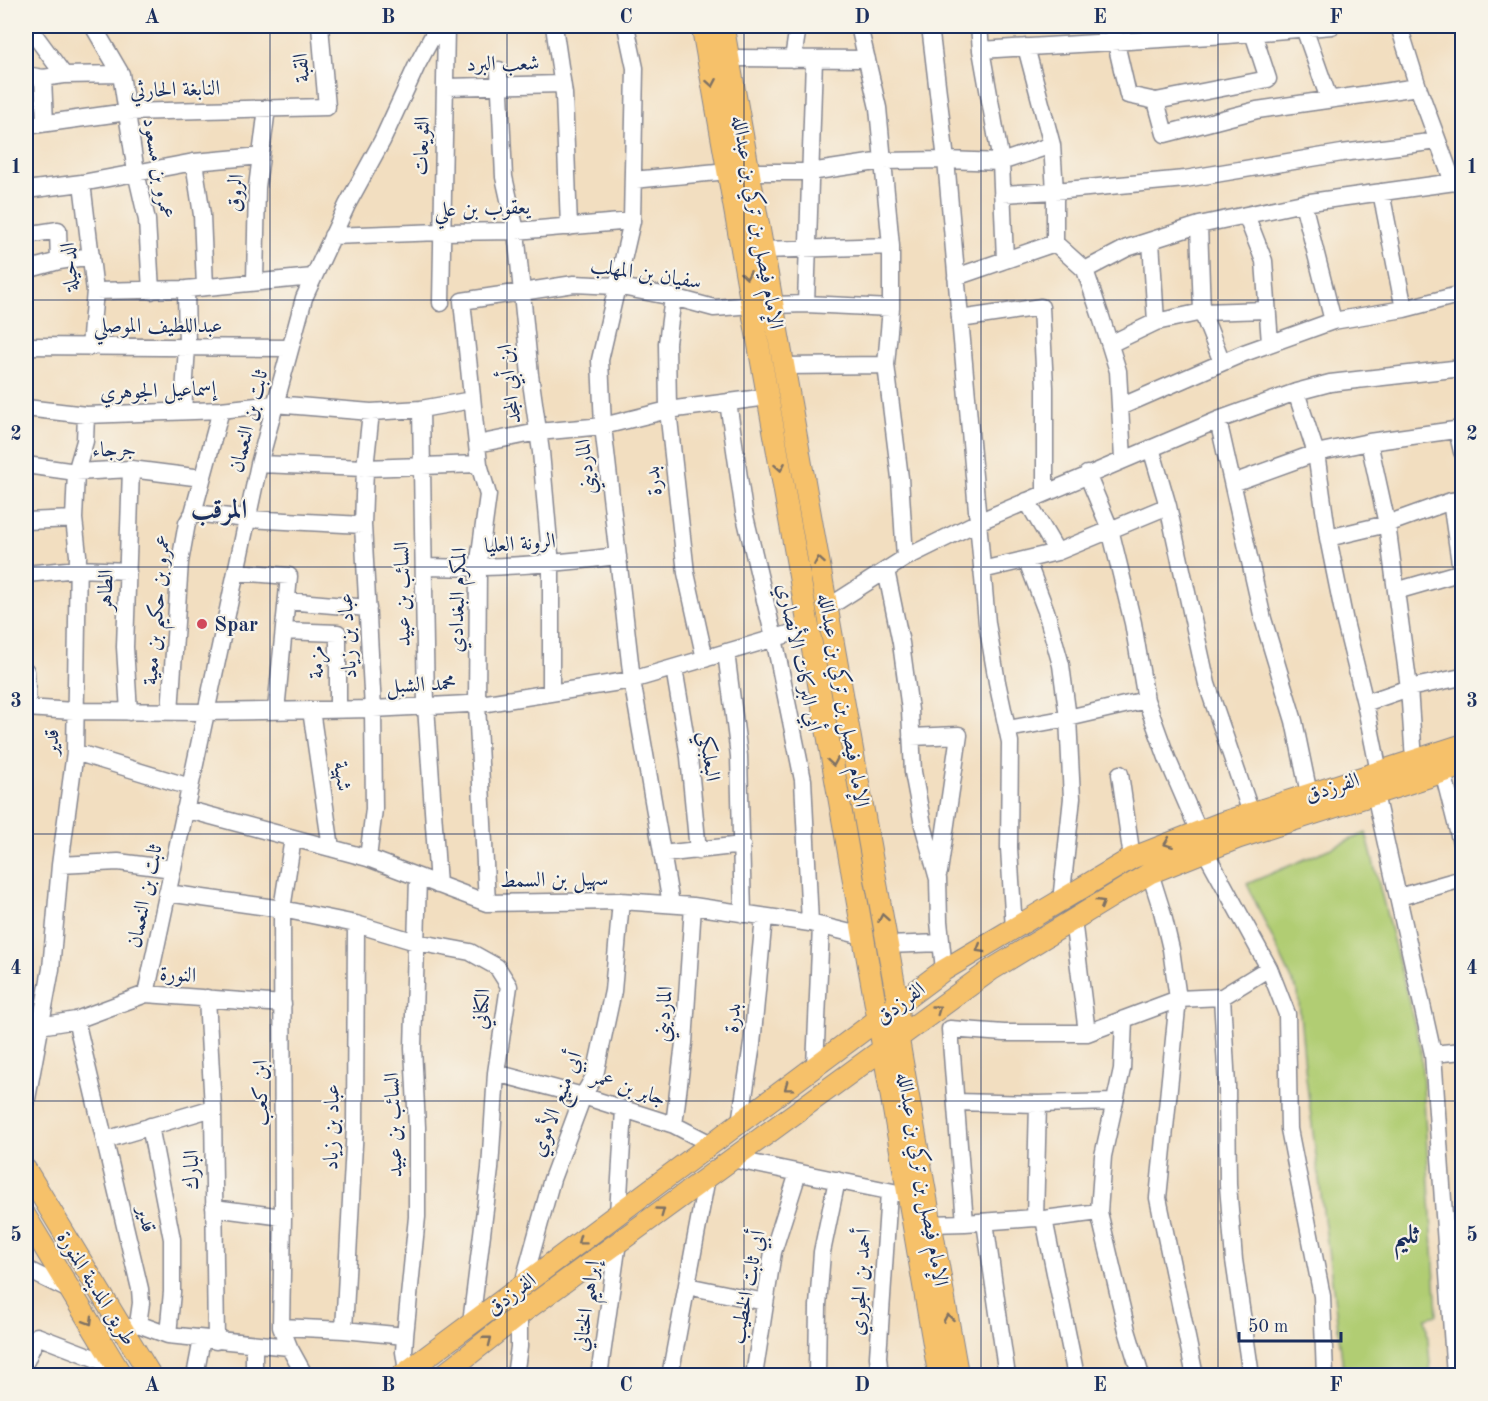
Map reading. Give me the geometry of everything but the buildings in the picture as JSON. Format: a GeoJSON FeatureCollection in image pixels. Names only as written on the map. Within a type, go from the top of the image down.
{"type":"FeatureCollection","features":[{"type":"Feature","properties":{"kind":"main road","name":"الإمام فيصل بن تركي بن عبدالله"},"geometry":{"type":"LineString","coordinates":[[702,26],[728,171],[762,305],[784,366],[898,1004],[891,1043],[898,1193],[939,1376]]}},
{"type":"Feature","properties":{"kind":"main road","name":"الإمام فيصل بن تركي بن عبدالله"},"geometry":{"type":"LineString","coordinates":[[723,26],[763,250],[762,305],[768,397],[878,1019],[891,1043],[931,1224],[958,1376]]}},
{"type":"Feature","properties":{"kind":"main road","name":"الفرزدق"},"geometry":{"type":"LineString","coordinates":[[442,1376],[519,1315],[991,970],[1073,919],[1251,813],[1462,744]]}},
{"type":"Feature","properties":{"kind":"main road","name":"الفرزدق"},"geometry":{"type":"LineString","coordinates":[[404,1373],[944,970],[1132,858],[1202,841],[1238,838],[1453,769]]}},
{"type":"Feature","properties":{"kind":"main road","name":"طريق المدينة المنورة"},"geometry":{"type":"LineString","coordinates":[[26,1170],[131,1328],[151,1376]]}},
{"type":"Feature","properties":{"kind":"main road","name":"طريق المدينة المنورة"},"geometry":{"type":"LineString","coordinates":[[26,1217],[118,1371]]}},
{"type":"Feature","properties":{"kind":"street"},"geometry":{"type":"LineString","coordinates":[[28,26],[64,75]]}},
{"type":"Feature","properties":{"kind":"street","name":"عمرو بن مسعود"},"geometry":{"type":"LineString","coordinates":[[93,26],[121,74],[136,172],[147,220],[151,291]]}},
{"type":"Feature","properties":{"kind":"street","name":"القبة"},"geometry":{"type":"LineString","coordinates":[[320,26],[327,107]]}},
{"type":"Feature","properties":{"kind":"street","name":"ثابت بن النعمان"},"geometry":{"type":"LineString","coordinates":[[146,994],[259,464],[304,298],[332,236],[382,141],[417,65],[438,26]]}},
{"type":"Feature","properties":{"kind":"street","name":"الثويعات"},"geometry":{"type":"LineString","coordinates":[[441,303],[446,26]]}},
{"type":"Feature","properties":{"kind":"street"},"geometry":{"type":"LineString","coordinates":[[554,26],[562,84],[568,226]]}},
{"type":"Feature","properties":{"kind":"street","name":"المارديني"},"geometry":{"type":"LineString","coordinates":[[626,26],[635,69],[632,221],[600,360],[603,426],[632,680],[671,904]]}},
{"type":"Feature","properties":{"kind":"street"},"geometry":{"type":"LineString","coordinates":[[793,58],[798,26]]}},
{"type":"Feature","properties":{"kind":"street"},"geometry":{"type":"LineString","coordinates":[[858,26],[878,108],[891,246],[891,308],[886,365],[900,478],[905,558]]}},
{"type":"Feature","properties":{"kind":"street"},"geometry":{"type":"LineString","coordinates":[[930,26],[946,160],[987,622],[1010,742],[1009,848],[1014,929]]}},
{"type":"Feature","properties":{"kind":"street"},"geometry":{"type":"LineString","coordinates":[[979,26],[981,50],[1001,162],[1005,260]]}},
{"type":"Feature","properties":{"kind":"street"},"geometry":{"type":"LineString","coordinates":[[981,50],[1026,47],[1114,34],[1253,33],[1332,26]]}},
{"type":"Feature","properties":{"kind":"street"},"geometry":{"type":"LineString","coordinates":[[1084,270],[1127,248],[1199,225],[1303,203],[1458,181],[1438,141],[1399,26]]}},
{"type":"Feature","properties":{"kind":"street"},"geometry":{"type":"LineString","coordinates":[[1304,28],[1329,99]]}},
{"type":"Feature","properties":{"kind":"street"},"geometry":{"type":"LineString","coordinates":[[1114,34],[1128,95],[1156,101],[1268,79],[1253,33]]}},
{"type":"Feature","properties":{"kind":"street"},"geometry":{"type":"LineString","coordinates":[[1026,47],[1052,145],[1055,243],[1084,270],[1110,344],[1118,371],[1123,459]]}},
{"type":"Feature","properties":{"kind":"street"},"geometry":{"type":"LineString","coordinates":[[729,58],[867,59]]}},
{"type":"Feature","properties":{"kind":"street"},"geometry":{"type":"LineString","coordinates":[[806,304],[814,59]]}},
{"type":"Feature","properties":{"kind":"street"},"geometry":{"type":"LineString","coordinates":[[26,75],[43,78],[64,75],[121,74]]}},
{"type":"Feature","properties":{"kind":"street"},"geometry":{"type":"LineString","coordinates":[[43,78],[45,123]]}},
{"type":"Feature","properties":{"kind":"street","name":"شعب البرد"},"geometry":{"type":"LineString","coordinates":[[446,87],[499,78],[562,84]]}},
{"type":"Feature","properties":{"kind":"street","name":"ابن أبي المجد"},"geometry":{"type":"LineString","coordinates":[[499,78],[504,177],[516,231],[551,565],[551,693]]}},
{"type":"Feature","properties":{"kind":"street"},"geometry":{"type":"LineString","coordinates":[[1156,101],[1165,134],[1257,110],[1418,87]]}},
{"type":"Feature","properties":{"kind":"street","name":"النابغة الحارثي"},"geometry":{"type":"LineString","coordinates":[[26,126],[127,112],[327,107]]}},
{"type":"Feature","properties":{"kind":"street","name":"الروق"},"geometry":{"type":"LineString","coordinates":[[255,281],[257,187],[267,108]]}},
{"type":"Feature","properties":{"kind":"street"},"geometry":{"type":"LineString","coordinates":[[1002,194],[1185,179],[1342,153],[1438,141]]}},
{"type":"Feature","properties":{"kind":"street"},"geometry":{"type":"LineString","coordinates":[[749,172],[810,172],[883,161],[1001,162],[1052,145]]}},
{"type":"Feature","properties":{"kind":"street"},"geometry":{"type":"LineString","coordinates":[[26,190],[82,183],[194,162],[261,156]]}},
{"type":"Feature","properties":{"kind":"street"},"geometry":{"type":"LineString","coordinates":[[194,162],[202,215],[205,286]]}},
{"type":"Feature","properties":{"kind":"street"},"geometry":{"type":"LineString","coordinates":[[633,180],[728,171]]}},
{"type":"Feature","properties":{"kind":"street","name":"الدحيلة"},"geometry":{"type":"LineString","coordinates":[[82,183],[95,291],[90,347]]}},
{"type":"Feature","properties":{"kind":"street"},"geometry":{"type":"LineString","coordinates":[[1381,192],[1404,309]]}},
{"type":"Feature","properties":{"kind":"street"},"geometry":{"type":"LineString","coordinates":[[1303,203],[1333,321]]}},
{"type":"Feature","properties":{"kind":"street"},"geometry":{"type":"LineString","coordinates":[[1246,215],[1264,261],[1270,343]]}},
{"type":"Feature","properties":{"kind":"street","name":"يعقوب بن علي"},"geometry":{"type":"LineString","coordinates":[[332,236],[516,231],[632,221]]}},
{"type":"Feature","properties":{"kind":"street"},"geometry":{"type":"LineString","coordinates":[[1199,225],[1202,312],[1222,362]]}},
{"type":"Feature","properties":{"kind":"street"},"geometry":{"type":"LineString","coordinates":[[26,235],[58,230],[59,261]]}},
{"type":"Feature","properties":{"kind":"street"},"geometry":{"type":"LineString","coordinates":[[1151,241],[1156,322]]}},
{"type":"Feature","properties":{"kind":"street"},"geometry":{"type":"LineString","coordinates":[[956,276],[1055,243]]}},
{"type":"Feature","properties":{"kind":"street"},"geometry":{"type":"LineString","coordinates":[[763,250],[891,246]]}},
{"type":"Feature","properties":{"kind":"street"},"geometry":{"type":"LineString","coordinates":[[26,270],[59,261],[91,256]]}},
{"type":"Feature","properties":{"kind":"street"},"geometry":{"type":"LineString","coordinates":[[95,291],[186,289],[313,277]]}},
{"type":"Feature","properties":{"kind":"street","name":"سفيان بن المهلب"},"geometry":{"type":"LineString","coordinates":[[462,301],[574,284],[616,286],[674,297],[714,308],[806,304],[891,308]]}},
{"type":"Feature","properties":{"kind":"street"},"geometry":{"type":"LineString","coordinates":[[183,411],[187,346],[186,289]]}},
{"type":"Feature","properties":{"kind":"street"},"geometry":{"type":"LineString","coordinates":[[1120,407],[1222,362],[1333,321],[1404,309],[1462,294]]}},
{"type":"Feature","properties":{"kind":"street","name":"بدرة"},"geometry":{"type":"LineString","coordinates":[[674,297],[667,343],[668,410],[686,573],[705,659]]}},
{"type":"Feature","properties":{"kind":"street","name":"المكرم البغدادي"},"geometry":{"type":"LineString","coordinates":[[462,301],[479,464],[488,495],[478,568],[477,704],[487,903]]}},
{"type":"Feature","properties":{"kind":"street"},"geometry":{"type":"LineString","coordinates":[[960,319],[1041,308],[1045,387],[1045,493]]}},
{"type":"Feature","properties":{"kind":"street"},"geometry":{"type":"LineString","coordinates":[[1110,344],[1156,322],[1202,312],[1267,310]]}},
{"type":"Feature","properties":{"kind":"street","name":"عبداللطيف الموصلي"},"geometry":{"type":"LineString","coordinates":[[26,346],[290,348]]}},
{"type":"Feature","properties":{"kind":"street"},"geometry":{"type":"LineString","coordinates":[[784,366],[886,365]]}},
{"type":"Feature","properties":{"kind":"street"},"geometry":{"type":"LineString","coordinates":[[827,608],[905,558],[978,522],[1218,420],[1296,392],[1330,383],[1462,368]]}},
{"type":"Feature","properties":{"kind":"street"},"geometry":{"type":"LineString","coordinates":[[1296,392],[1316,453],[1328,538],[1379,772]]}},
{"type":"Feature","properties":{"kind":"street"},"geometry":{"type":"LineString","coordinates":[[477,444],[538,432],[603,426],[668,410],[768,397]]}},
{"type":"Feature","properties":{"kind":"street","name":"إسماعيل الجوهري"},"geometry":{"type":"LineString","coordinates":[[26,408],[86,415],[221,410],[274,404],[371,412],[421,409],[472,400]]}},
{"type":"Feature","properties":{"kind":"street","name":"أبي البركات الأنصاري"},"geometry":{"type":"LineString","coordinates":[[728,402],[744,512],[774,638],[803,780],[816,925],[815,1067]]}},
{"type":"Feature","properties":{"kind":"street","name":"السائب بن عبيد"},"geometry":{"type":"LineString","coordinates":[[421,409],[426,706],[438,885]]}},
{"type":"Feature","properties":{"kind":"street","name":"عمرو بن حكيم بن معية"},"geometry":{"type":"LineString","coordinates":[[170,712],[180,562],[187,523],[193,513],[221,410]]}},
{"type":"Feature","properties":{"kind":"street","name":"عباد بن زياد"},"geometry":{"type":"LineString","coordinates":[[368,858],[374,809],[373,709],[363,525],[365,468],[371,412]]}},
{"type":"Feature","properties":{"kind":"street","name":"قدير"},"geometry":{"type":"LineString","coordinates":[[26,1104],[51,969],[60,865],[75,752],[78,569],[74,519],[76,472],[85,441],[86,415]]}},
{"type":"Feature","properties":{"kind":"street"},"geometry":{"type":"LineString","coordinates":[[1218,420],[1263,620],[1294,721],[1309,794]]}},
{"type":"Feature","properties":{"kind":"street"},"geometry":{"type":"LineString","coordinates":[[1233,483],[1316,453],[1369,442],[1460,430],[1462,452]]}},
{"type":"Feature","properties":{"kind":"street"},"geometry":{"type":"LineString","coordinates":[[1369,442],[1387,524],[1408,688],[1414,760]]}},
{"type":"Feature","properties":{"kind":"street"},"geometry":{"type":"LineString","coordinates":[[1151,448],[1168,506],[1207,684],[1251,813]]}},
{"type":"Feature","properties":{"kind":"street"},"geometry":{"type":"LineString","coordinates":[[259,464],[365,468],[479,464]]}},
{"type":"Feature","properties":{"kind":"street","name":"جرجاء"},"geometry":{"type":"LineString","coordinates":[[26,465],[76,472],[131,469],[202,478]]}},
{"type":"Feature","properties":{"kind":"street","name":"الطاهر"},"geometry":{"type":"LineString","coordinates":[[129,712],[125,647],[131,469]]}},
{"type":"Feature","properties":{"kind":"street"},"geometry":{"type":"LineString","coordinates":[[1087,474],[1110,530],[1133,623],[1146,700],[1167,758],[1202,841],[1269,968],[1287,1014],[1288,1129],[1322,1296],[1325,1376]]}},
{"type":"Feature","properties":{"kind":"street"},"geometry":{"type":"LineString","coordinates":[[1328,538],[1387,524],[1457,500],[1462,576]]}},
{"type":"Feature","properties":{"kind":"street"},"geometry":{"type":"LineString","coordinates":[[1027,501],[1057,552]]}},
{"type":"Feature","properties":{"kind":"street"},"geometry":{"type":"LineString","coordinates":[[982,570],[1057,552],[1168,506]]}},
{"type":"Feature","properties":{"kind":"street"},"geometry":{"type":"LineString","coordinates":[[193,513],[248,519],[363,525]]}},
{"type":"Feature","properties":{"kind":"street"},"geometry":{"type":"LineString","coordinates":[[26,521],[74,519]]}},
{"type":"Feature","properties":{"kind":"street","name":"الرونة العليا"},"geometry":{"type":"LineString","coordinates":[[424,567],[478,568],[551,565],[618,556]]}},
{"type":"Feature","properties":{"kind":"street"},"geometry":{"type":"LineString","coordinates":[[1027,561],[1046,611],[1061,665],[1068,718],[1072,798],[1061,901]]}},
{"type":"Feature","properties":{"kind":"street"},"geometry":{"type":"LineString","coordinates":[[26,574],[78,569],[128,571]]}},
{"type":"Feature","properties":{"kind":"street"},"geometry":{"type":"LineString","coordinates":[[886,570],[901,643],[913,772],[923,825],[938,879]]}},
{"type":"Feature","properties":{"kind":"street"},"geometry":{"type":"LineString","coordinates":[[236,572],[289,576],[276,711]]}},
{"type":"Feature","properties":{"kind":"street"},"geometry":{"type":"LineString","coordinates":[[1396,591],[1462,572]]}},
{"type":"Feature","properties":{"kind":"street"},"geometry":{"type":"LineString","coordinates":[[287,601],[368,608]]}},
{"type":"Feature","properties":{"kind":"street","name":"محمد الشبل"},"geometry":{"type":"LineString","coordinates":[[27,708],[74,711],[206,712],[373,709],[477,704],[632,680],[809,628]]}},
{"type":"Feature","properties":{"kind":"street","name":"مزمة"},"geometry":{"type":"LineString","coordinates":[[284,631],[338,633],[338,710]]}},
{"type":"Feature","properties":{"kind":"street"},"geometry":{"type":"LineString","coordinates":[[726,652],[739,756],[743,914]]}},
{"type":"Feature","properties":{"kind":"street","name":"البعلبكي"},"geometry":{"type":"LineString","coordinates":[[674,668],[689,757],[698,850]]}},
{"type":"Feature","properties":{"kind":"street"},"geometry":{"type":"LineString","coordinates":[[26,671],[27,708]]}},
{"type":"Feature","properties":{"kind":"street"},"geometry":{"type":"LineString","coordinates":[[1365,703],[1408,688],[1462,677]]}},
{"type":"Feature","properties":{"kind":"street"},"geometry":{"type":"LineString","coordinates":[[1008,729],[1146,700]]}},
{"type":"Feature","properties":{"kind":"street","name":"شهية"},"geometry":{"type":"LineString","coordinates":[[311,710],[331,848]]}},
{"type":"Feature","properties":{"kind":"street"},"geometry":{"type":"LineString","coordinates":[[911,737],[959,735],[938,879],[944,970]]}},
{"type":"Feature","properties":{"kind":"street"},"geometry":{"type":"LineString","coordinates":[[75,752],[190,787]]}},
{"type":"Feature","properties":{"kind":"street"},"geometry":{"type":"LineString","coordinates":[[1453,769],[1462,847]]}},
{"type":"Feature","properties":{"kind":"street"},"geometry":{"type":"LineString","coordinates":[[1120,774],[1132,858]]}},
{"type":"Feature","properties":{"kind":"street"},"geometry":{"type":"LineString","coordinates":[[1376,794],[1433,1054],[1455,1376]]}},
{"type":"Feature","properties":{"kind":"street","name":"سهيل بن السمط"},"geometry":{"type":"LineString","coordinates":[[185,809],[368,858],[487,903],[621,901],[671,904],[816,925],[864,936]]}},
{"type":"Feature","properties":{"kind":"street","name":"ابن كعب"},"geometry":{"type":"LineString","coordinates":[[293,838],[282,909],[281,1327],[305,1376]]}},
{"type":"Feature","properties":{"kind":"street"},"geometry":{"type":"LineString","coordinates":[[662,854],[742,845]]}},
{"type":"Feature","properties":{"kind":"street"},"geometry":{"type":"LineString","coordinates":[[60,865],[118,862],[172,869]]}},
{"type":"Feature","properties":{"kind":"street"},"geometry":{"type":"LineString","coordinates":[[1150,873],[1171,949],[1178,999],[1158,1198],[1196,1376]]}},
{"type":"Feature","properties":{"kind":"street","name":"السائب بن عبيد"},"geometry":{"type":"LineString","coordinates":[[404,1373],[405,1336],[417,1217],[417,1127],[413,1048],[418,878]]}},
{"type":"Feature","properties":{"kind":"street"},"geometry":{"type":"LineString","coordinates":[[1399,897],[1462,879]]}},
{"type":"Feature","properties":{"kind":"street","name":"الكناني"},"geometry":{"type":"LineString","coordinates":[[167,894],[282,909],[356,924],[416,942],[470,952],[497,967],[509,986],[496,1073],[490,1169],[471,1323]]}},
{"type":"Feature","properties":{"kind":"street","name":"أبي منيع الأموي"},"geometry":{"type":"LineString","coordinates":[[523,1284],[552,1179],[583,1096],[595,1076],[613,992],[621,901]]}},
{"type":"Feature","properties":{"kind":"street","name":"المارديني"},"geometry":{"type":"LineString","coordinates":[[674,1125],[684,1043],[693,906]]}},
{"type":"Feature","properties":{"kind":"street","name":"بدرة"},"geometry":{"type":"LineString","coordinates":[[740,1123],[752,1044],[764,917]]}},
{"type":"Feature","properties":{"kind":"street"},"geometry":{"type":"LineString","coordinates":[[1073,919],[1088,1033]]}},
{"type":"Feature","properties":{"kind":"street","name":"عباد بن زياد"},"geometry":{"type":"LineString","coordinates":[[344,1330],[355,1126],[356,924]]}},
{"type":"Feature","properties":{"kind":"street"},"geometry":{"type":"LineString","coordinates":[[887,945],[941,943]]}},
{"type":"Feature","properties":{"kind":"street"},"geometry":{"type":"LineString","coordinates":[[965,1223],[950,1029],[1004,1033],[1088,1033],[1178,999],[1222,997],[1269,968]]}},
{"type":"Feature","properties":{"kind":"street","name":"النورة"},"geometry":{"type":"LineString","coordinates":[[40,1026],[76,1020],[146,994],[282,1004]]}},
{"type":"Feature","properties":{"kind":"street"},"geometry":{"type":"LineString","coordinates":[[1222,997],[1227,1086],[1228,1185],[1234,1260],[1251,1376]]}},
{"type":"Feature","properties":{"kind":"street","name":"البارك"},"geometry":{"type":"LineString","coordinates":[[195,1376],[209,1340],[214,1208],[213,1108],[207,998]]}},
{"type":"Feature","properties":{"kind":"street"},"geometry":{"type":"LineString","coordinates":[[1125,1019],[1122,1069],[1103,1156],[1099,1212],[1127,1330],[1141,1376]]}},
{"type":"Feature","properties":{"kind":"street","name":"قدير"},"geometry":{"type":"LineString","coordinates":[[76,1020],[140,1289],[141,1303],[131,1328]]}},
{"type":"Feature","properties":{"kind":"street"},"geometry":{"type":"LineString","coordinates":[[1433,1054],[1462,1051]]}},
{"type":"Feature","properties":{"kind":"street","name":"جابر بن عمر"},"geometry":{"type":"LineString","coordinates":[[496,1073],[583,1096],[674,1125],[711,1144]]}},
{"type":"Feature","properties":{"kind":"street"},"geometry":{"type":"LineString","coordinates":[[956,1102],[1038,1104],[1115,1102]]}},
{"type":"Feature","properties":{"kind":"street"},"geometry":{"type":"LineString","coordinates":[[1038,1104],[1040,1218],[1076,1376]]}},
{"type":"Feature","properties":{"kind":"street"},"geometry":{"type":"LineString","coordinates":[[105,1140],[213,1108]]}},
{"type":"Feature","properties":{"kind":"street"},"geometry":{"type":"LineString","coordinates":[[618,1214],[624,1109]]}},
{"type":"Feature","properties":{"kind":"street"},"geometry":{"type":"LineString","coordinates":[[150,1126],[172,1239],[172,1292],[168,1335]]}},
{"type":"Feature","properties":{"kind":"street"},"geometry":{"type":"LineString","coordinates":[[732,1159],[898,1193]]}},
{"type":"Feature","properties":{"kind":"street","name":"أبي ثابت الخطيب"},"geometry":{"type":"LineString","coordinates":[[754,1376],[773,1252],[798,1173]]}},
{"type":"Feature","properties":{"kind":"street"},"geometry":{"type":"LineString","coordinates":[[670,1376],[707,1177]]}},
{"type":"Feature","properties":{"kind":"street"},"geometry":{"type":"LineString","coordinates":[[817,1376],[818,1306],[822,1252],[837,1180]]}},
{"type":"Feature","properties":{"kind":"street","name":"أحمد بن الجوري"},"geometry":{"type":"LineString","coordinates":[[880,1376],[878,1357],[898,1193]]}},
{"type":"Feature","properties":{"kind":"street"},"geometry":{"type":"LineString","coordinates":[[214,1208],[283,1217]]}},
{"type":"Feature","properties":{"kind":"street"},"geometry":{"type":"LineString","coordinates":[[931,1224],[985,1222],[1099,1212]]}},
{"type":"Feature","properties":{"kind":"street"},"geometry":{"type":"LineString","coordinates":[[985,1222],[1006,1376]]}},
{"type":"Feature","properties":{"kind":"street","name":"إبراهيم الختاني"},"geometry":{"type":"LineString","coordinates":[[599,1376],[618,1242]]}},
{"type":"Feature","properties":{"kind":"street"},"geometry":{"type":"LineString","coordinates":[[26,1269],[71,1291]]}},
{"type":"Feature","properties":{"kind":"street"},"geometry":{"type":"LineString","coordinates":[[687,1286],[765,1302]]}},
{"type":"Feature","properties":{"kind":"street"},"geometry":{"type":"LineString","coordinates":[[514,1376],[519,1347],[519,1315]]}},
{"type":"Feature","properties":{"kind":"street"},"geometry":{"type":"LineString","coordinates":[[281,1327],[405,1336]]}},
{"type":"Feature","properties":{"kind":"street"},"geometry":{"type":"LineString","coordinates":[[131,1328],[209,1340],[289,1347]]}},
{"type":"Feature","properties":{"kind":"street"},"geometry":{"type":"LineString","coordinates":[[26,1361],[37,1336],[118,1371]]}},
{"type":"Feature","properties":{"kind":"street"},"geometry":{"type":"LineString","coordinates":[[254,1376],[255,1345]]}},
{"type":"Feature","properties":{"kind":"green space"},"geometry":{"type":"Polygon","coordinates":[[[1366,833],[1421,1050],[1437,1315],[1426,1318],[1431,1375],[1344,1375],[1306,1078],[1298,993],[1247,884],[1366,833]]]}},
{"type":"Feature","properties":{"kind":"place","name":"Spar"},"geometry":{"type":"Point","coordinates":[202,624]}},
{"type":"Feature","properties":{"kind":"district","name":"المرقب"},"geometry":{"type":"Point","coordinates":[219,509]}},
{"type":"Feature","properties":{"kind":"district","name":"ثليم"},"geometry":{"type":"Point","coordinates":[1406,1234]}}]}
